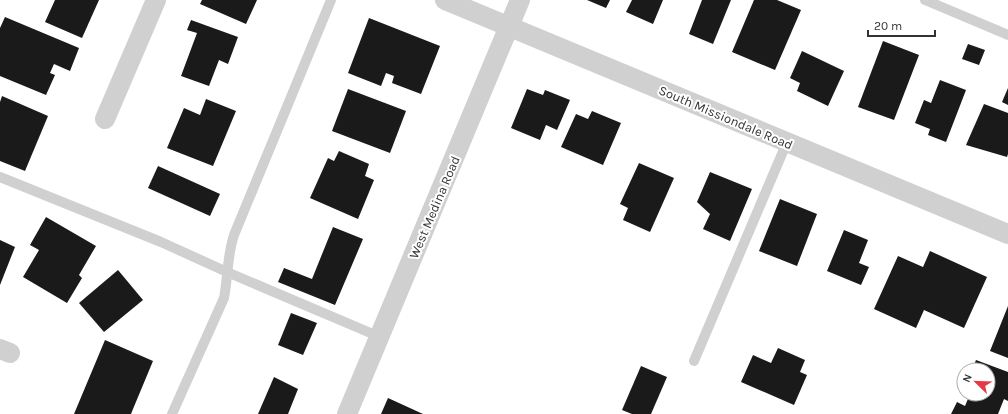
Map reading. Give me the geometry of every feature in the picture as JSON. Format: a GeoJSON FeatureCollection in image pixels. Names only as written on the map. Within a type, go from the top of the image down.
{"type":"FeatureCollection","features":[{"type":"Feature","properties":{"kind":"street"},"geometry":{"type":"LineString","coordinates":[[105,118],[156,0]]}},
{"type":"Feature","properties":{"kind":"street","name":"South Missiondale Road"},"geometry":{"type":"LineString","coordinates":[[445,0],[1008,234]]}},
{"type":"Feature","properties":{"kind":"street","name":"West Medina Road"},"geometry":{"type":"LineString","coordinates":[[348,414],[520,0]]}},
{"type":"Feature","properties":{"kind":"lane"},"geometry":{"type":"LineString","coordinates":[[172,414],[224,298],[230,248],[234,235],[331,0]]}},
{"type":"Feature","properties":{"kind":"lane"},"geometry":{"type":"LineString","coordinates":[[925,0],[1008,35]]}},
{"type":"Feature","properties":{"kind":"lane"},"geometry":{"type":"LineString","coordinates":[[694,361],[787,142]]}},
{"type":"Feature","properties":{"kind":"lane"},"geometry":{"type":"LineString","coordinates":[[0,177],[161,242],[380,338]]}},
{"type":"Feature","properties":{"kind":"building"},"geometry":{"type":"Polygon","coordinates":[[[55,0],[99,0],[82,38],[45,22],[55,0]]]}},
{"type":"Feature","properties":{"kind":"building"},"geometry":{"type":"Polygon","coordinates":[[[202,0],[257,0],[246,24],[200,4],[202,0]]]}},
{"type":"Feature","properties":{"kind":"building"},"geometry":{"type":"Polygon","coordinates":[[[587,0],[610,0],[606,8],[587,0]]]}},
{"type":"Feature","properties":{"kind":"building"},"geometry":{"type":"Polygon","coordinates":[[[632,0],[663,0],[653,24],[626,12],[632,0]]]}},
{"type":"Feature","properties":{"kind":"building"},"geometry":{"type":"Polygon","coordinates":[[[702,0],[731,0],[713,44],[689,34],[702,0]]]}},
{"type":"Feature","properties":{"kind":"building"},"geometry":{"type":"Polygon","coordinates":[[[754,0],[777,0],[801,10],[775,70],[732,52],[754,0]]]}},
{"type":"Feature","properties":{"kind":"building"},"geometry":{"type":"Polygon","coordinates":[[[5,17],[79,48],[70,71],[54,64],[50,73],[55,75],[46,95],[0,76],[0,28],[5,17]]]}},
{"type":"Feature","properties":{"kind":"building"},"geometry":{"type":"Polygon","coordinates":[[[369,18],[440,46],[421,94],[392,83],[394,76],[386,73],[381,86],[348,73],[369,18]]]}},
{"type":"Feature","properties":{"kind":"building"},"geometry":{"type":"Polygon","coordinates":[[[191,20],[238,37],[228,64],[219,60],[209,86],[181,76],[197,33],[187,30],[191,20]]]}},
{"type":"Feature","properties":{"kind":"building"},"geometry":{"type":"Polygon","coordinates":[[[883,41],[919,55],[894,120],[858,107],[883,41]]]}},
{"type":"Feature","properties":{"kind":"building"},"geometry":{"type":"Polygon","coordinates":[[[968,44],[985,50],[979,65],[962,59],[968,44]]]}},
{"type":"Feature","properties":{"kind":"building"},"geometry":{"type":"Polygon","coordinates":[[[802,51],[844,71],[828,106],[797,91],[800,83],[790,78],[802,51]]]}},
{"type":"Feature","properties":{"kind":"building"},"geometry":{"type":"Polygon","coordinates":[[[940,80],[966,90],[946,142],[928,135],[930,129],[915,123],[924,100],[931,103],[940,80]]]}},
{"type":"Feature","properties":{"kind":"building"},"geometry":{"type":"Polygon","coordinates":[[[1008,88],[1008,105],[1002,102],[1008,88]]]}},
{"type":"Feature","properties":{"kind":"building"},"geometry":{"type":"Polygon","coordinates":[[[348,89],[406,111],[390,153],[332,131],[348,89]]]}},
{"type":"Feature","properties":{"kind":"building"},"geometry":{"type":"Polygon","coordinates":[[[527,89],[543,95],[545,90],[570,100],[557,130],[546,125],[540,140],[511,128],[527,89]]]}},
{"type":"Feature","properties":{"kind":"building"},"geometry":{"type":"Polygon","coordinates":[[[2,96],[48,116],[25,171],[0,161],[0,102],[2,96]]]}},
{"type":"Feature","properties":{"kind":"building"},"geometry":{"type":"Polygon","coordinates":[[[206,99],[236,111],[213,166],[167,148],[184,108],[200,115],[206,99]]]}},
{"type":"Feature","properties":{"kind":"building"},"geometry":{"type":"Polygon","coordinates":[[[984,104],[1008,113],[1007,157],[966,145],[984,104]]]}},
{"type":"Feature","properties":{"kind":"building"},"geometry":{"type":"Polygon","coordinates":[[[592,111],[621,123],[603,165],[561,147],[576,114],[588,119],[592,111]]]}},
{"type":"Feature","properties":{"kind":"building"},"geometry":{"type":"Polygon","coordinates":[[[339,151],[369,164],[365,176],[374,180],[358,219],[310,198],[328,158],[334,161],[339,151]]]}},
{"type":"Feature","properties":{"kind":"building"},"geometry":{"type":"Polygon","coordinates":[[[639,163],[674,178],[650,232],[623,220],[628,208],[620,204],[639,163]]]}},
{"type":"Feature","properties":{"kind":"building"},"geometry":{"type":"Polygon","coordinates":[[[158,166],[220,194],[210,216],[148,188],[158,166]]]}},
{"type":"Feature","properties":{"kind":"building"},"geometry":{"type":"Polygon","coordinates":[[[710,172],[752,189],[730,241],[703,229],[710,214],[697,202],[710,172]]]}},
{"type":"Feature","properties":{"kind":"building"},"geometry":{"type":"Polygon","coordinates":[[[780,199],[817,214],[797,266],[759,251],[780,199]]]}},
{"type":"Feature","properties":{"kind":"building"},"geometry":{"type":"Polygon","coordinates":[[[46,217],[96,246],[79,275],[82,278],[67,303],[23,277],[39,250],[30,245],[46,217]]]}},
{"type":"Feature","properties":{"kind":"building"},"geometry":{"type":"Polygon","coordinates":[[[333,227],[363,239],[335,305],[278,282],[284,268],[312,279],[333,227]]]}},
{"type":"Feature","properties":{"kind":"building"},"geometry":{"type":"Polygon","coordinates":[[[844,230],[868,240],[859,263],[869,267],[861,285],[827,271],[844,230]]]}},
{"type":"Feature","properties":{"kind":"building"},"geometry":{"type":"Polygon","coordinates":[[[0,240],[15,247],[0,285],[0,240]]]}},
{"type":"Feature","properties":{"kind":"building"},"geometry":{"type":"Polygon","coordinates":[[[930,251],[987,277],[964,328],[924,310],[916,328],[874,309],[898,256],[923,267],[930,251]]]}},
{"type":"Feature","properties":{"kind":"building"},"geometry":{"type":"Polygon","coordinates":[[[118,270],[143,300],[104,332],[79,303],[118,270]]]}},
{"type":"Feature","properties":{"kind":"building"},"geometry":{"type":"Polygon","coordinates":[[[1008,306],[1008,358],[990,351],[1008,306]]]}},
{"type":"Feature","properties":{"kind":"building"},"geometry":{"type":"Polygon","coordinates":[[[291,313],[317,323],[303,355],[278,345],[291,313]]]}},
{"type":"Feature","properties":{"kind":"building"},"geometry":{"type":"Polygon","coordinates":[[[105,340],[153,361],[131,414],[74,414],[105,340]]]}},
{"type":"Feature","properties":{"kind":"building"},"geometry":{"type":"Polygon","coordinates":[[[778,348],[805,360],[800,372],[807,375],[794,405],[741,382],[753,355],[771,363],[778,348]]]}},
{"type":"Feature","properties":{"kind":"building"},"geometry":{"type":"Polygon","coordinates":[[[641,366],[667,377],[651,414],[632,414],[622,410],[641,366]]]}},
{"type":"Feature","properties":{"kind":"building"},"geometry":{"type":"Polygon","coordinates":[[[996,368],[1008,372],[1008,401],[1004,399],[998,414],[951,414],[957,402],[965,406],[967,402],[996,402],[996,368]]]}},
{"type":"Feature","properties":{"kind":"building"},"geometry":{"type":"Polygon","coordinates":[[[274,377],[298,389],[288,414],[258,414],[274,377]]]}},
{"type":"Feature","properties":{"kind":"building"},"geometry":{"type":"Polygon","coordinates":[[[388,398],[423,414],[381,414],[388,398]]]}}]}
